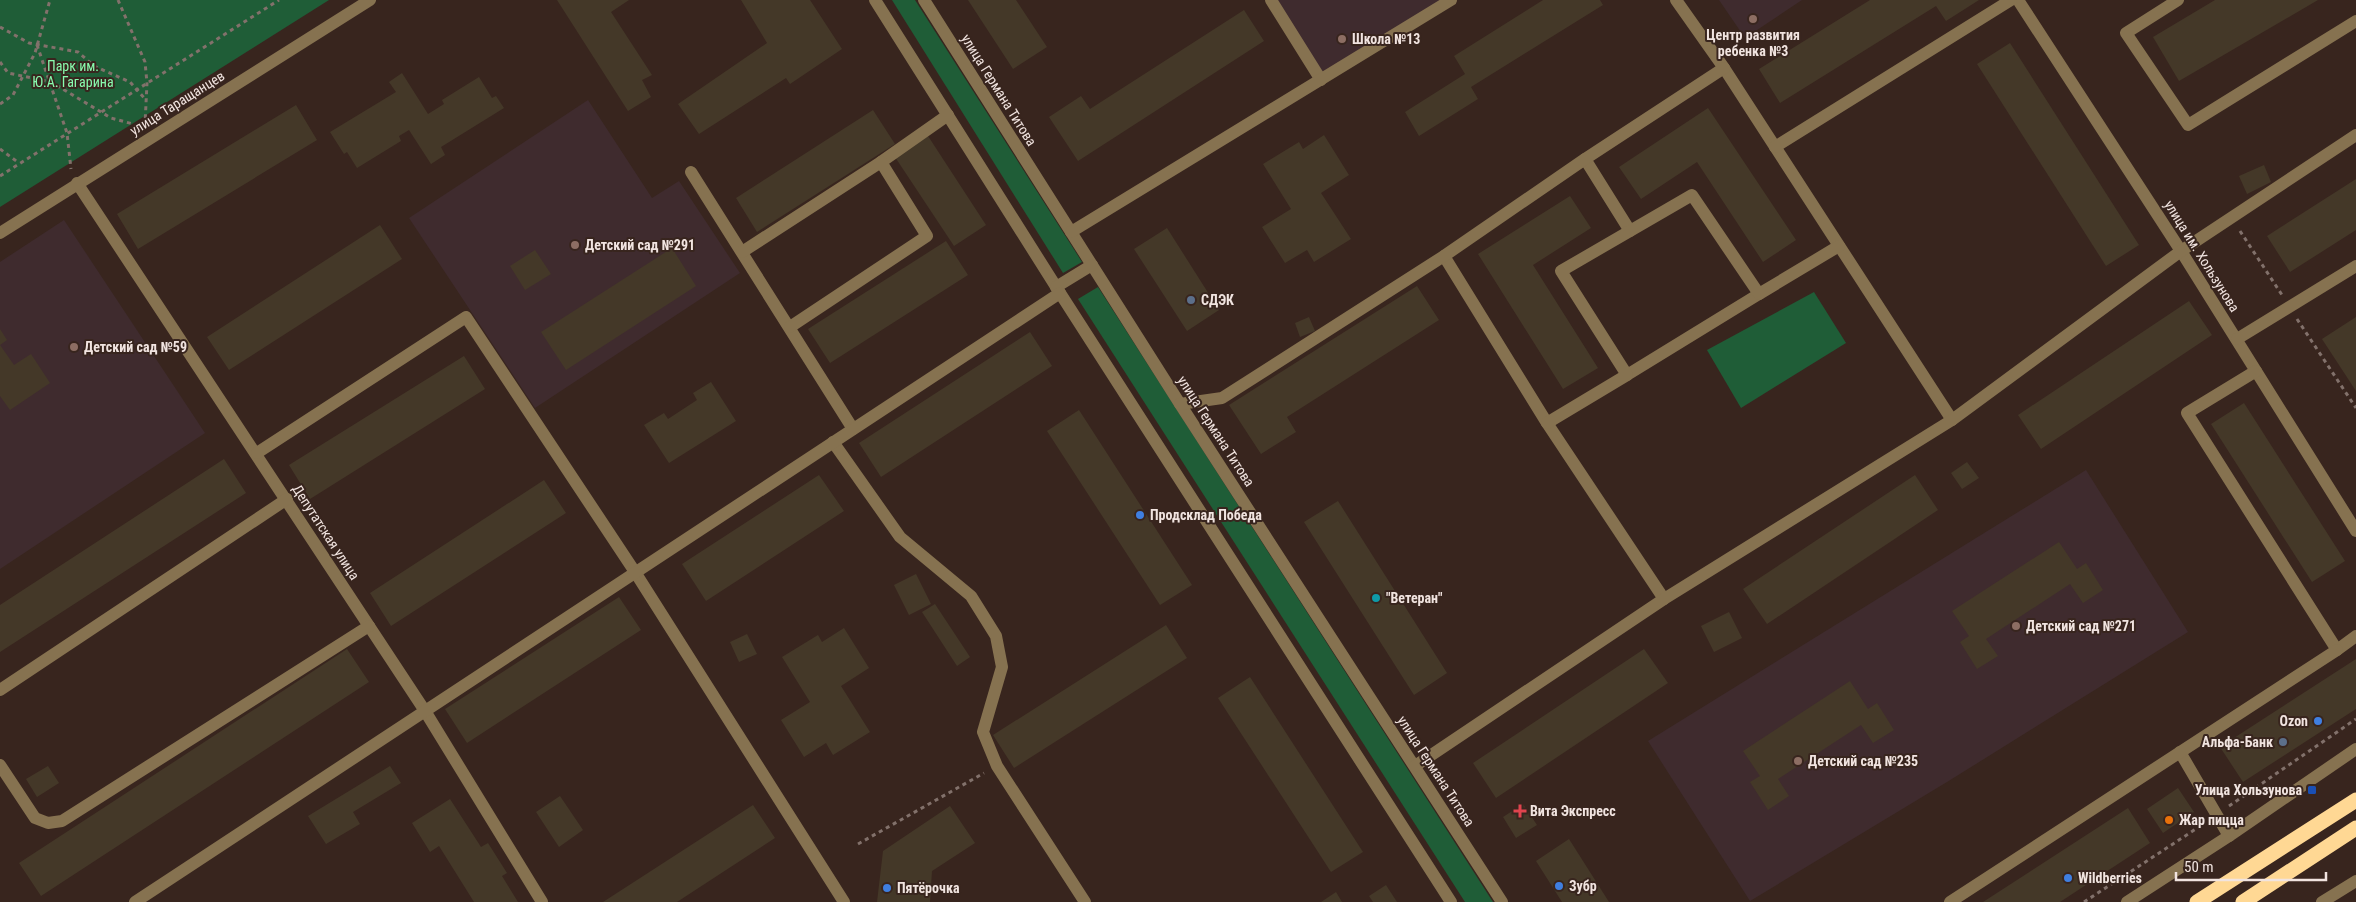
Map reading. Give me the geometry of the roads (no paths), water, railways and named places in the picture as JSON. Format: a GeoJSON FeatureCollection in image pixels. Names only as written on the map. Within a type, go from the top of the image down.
{"type":"FeatureCollection","features":[{"type":"Feature","properties":{"kind":"highway"},"geometry":{"type":"LineString","coordinates":[[2197,902],[2356,800]]}},
{"type":"Feature","properties":{"kind":"highway"},"geometry":{"type":"LineString","coordinates":[[2243,902],[2356,828]]}},
{"type":"Feature","properties":{"kind":"street","name":"улица Таращанцев"},"geometry":{"type":"LineString","coordinates":[[0,233],[370,0]]}},
{"type":"Feature","properties":{"kind":"street"},"geometry":{"type":"LineString","coordinates":[[875,0],[1058,290],[1451,902]]}},
{"type":"Feature","properties":{"kind":"street","name":"улица Германа Титова"},"geometry":{"type":"LineString","coordinates":[[924,0],[1180,404],[1502,902]]}},
{"type":"Feature","properties":{"kind":"street"},"geometry":{"type":"LineString","coordinates":[[1271,0],[1321,80]]}},
{"type":"Feature","properties":{"kind":"street"},"geometry":{"type":"LineString","coordinates":[[1071,232],[1451,0]]}},
{"type":"Feature","properties":{"kind":"street"},"geometry":{"type":"LineString","coordinates":[[1676,0],[1724,68],[1952,420]]}},
{"type":"Feature","properties":{"kind":"street"},"geometry":{"type":"LineString","coordinates":[[1775,147],[2010,0]]}},
{"type":"Feature","properties":{"kind":"street","name":"улица им. Хользунова"},"geometry":{"type":"LineString","coordinates":[[2018,0],[2181,251],[2356,531]]}},
{"type":"Feature","properties":{"kind":"street"},"geometry":{"type":"LineString","coordinates":[[2178,0],[2126,33],[2188,125],[2356,21]]}},
{"type":"Feature","properties":{"kind":"street"},"geometry":{"type":"LineString","coordinates":[[1180,404],[1222,398],[1444,256],[1585,159],[1724,68]]}},
{"type":"Feature","properties":{"kind":"street"},"geometry":{"type":"LineString","coordinates":[[742,252],[882,162],[948,115]]}},
{"type":"Feature","properties":{"kind":"street"},"geometry":{"type":"LineString","coordinates":[[1415,766],[1664,598],[1952,420],[2181,251],[2356,135]]}},
{"type":"Feature","properties":{"kind":"street"},"geometry":{"type":"LineString","coordinates":[[1585,159],[1630,231]]}},
{"type":"Feature","properties":{"kind":"street"},"geometry":{"type":"LineString","coordinates":[[790,327],[927,236],[882,162]]}},
{"type":"Feature","properties":{"kind":"street"},"geometry":{"type":"LineString","coordinates":[[691,172],[853,429]]}},
{"type":"Feature","properties":{"kind":"street","name":"Депутатская улица"},"geometry":{"type":"LineString","coordinates":[[77,183],[257,453],[425,711],[542,902]]}},
{"type":"Feature","properties":{"kind":"street"},"geometry":{"type":"LineString","coordinates":[[1627,375],[1561,271],[1692,195],[1760,294]]}},
{"type":"Feature","properties":{"kind":"street"},"geometry":{"type":"LineString","coordinates":[[1548,423],[1840,246]]}},
{"type":"Feature","properties":{"kind":"street"},"geometry":{"type":"LineString","coordinates":[[1444,256],[1548,423],[1664,598]]}},
{"type":"Feature","properties":{"kind":"street"},"geometry":{"type":"LineString","coordinates":[[134,902],[853,429],[1092,265]]}},
{"type":"Feature","properties":{"kind":"street"},"geometry":{"type":"LineString","coordinates":[[2237,339],[2356,266]]}},
{"type":"Feature","properties":{"kind":"street"},"geometry":{"type":"LineString","coordinates":[[257,453],[466,317],[635,572],[844,902]]}},
{"type":"Feature","properties":{"kind":"street"},"geometry":{"type":"LineString","coordinates":[[2256,371],[2187,413],[2337,650]]}},
{"type":"Feature","properties":{"kind":"street"},"geometry":{"type":"LineString","coordinates":[[833,442],[900,537],[970,596],[996,636],[1002,667],[983,732],[996,766],[1085,902]]}},
{"type":"Feature","properties":{"kind":"street"},"geometry":{"type":"LineString","coordinates":[[0,690],[287,499]]}},
{"type":"Feature","properties":{"kind":"street"},"geometry":{"type":"LineString","coordinates":[[0,765],[35,818],[48,823],[62,821],[369,626]]}},
{"type":"Feature","properties":{"kind":"street"},"geometry":{"type":"LineString","coordinates":[[1950,902],[2356,636]]}},
{"type":"Feature","properties":{"kind":"street"},"geometry":{"type":"LineString","coordinates":[[2127,902],[2229,836],[2356,749]]}},
{"type":"Feature","properties":{"kind":"street"},"geometry":{"type":"LineString","coordinates":[[2180,752],[2229,836]]}},
{"type":"Feature","properties":{"kind":"street"},"geometry":{"type":"LineString","coordinates":[[2322,902],[2356,881]]}},
{"type":"Feature","properties":{"kind":"place","name":"Центр развития ребенка №3"},"geometry":{"type":"Point","coordinates":[1753,19]}},
{"type":"Feature","properties":{"kind":"place","name":"Школа №13"},"geometry":{"type":"Point","coordinates":[1342,39]}},
{"type":"Feature","properties":{"kind":"place","name":"Детский сад №291"},"geometry":{"type":"Point","coordinates":[575,245]}},
{"type":"Feature","properties":{"kind":"place","name":"СДЭК"},"geometry":{"type":"Point","coordinates":[1191,300]}},
{"type":"Feature","properties":{"kind":"place","name":"Детский сад №59"},"geometry":{"type":"Point","coordinates":[74,347]}},
{"type":"Feature","properties":{"kind":"place","name":"Продсклад Победа"},"geometry":{"type":"Point","coordinates":[1140,515]}},
{"type":"Feature","properties":{"kind":"place","name":"\"Ветеран\""},"geometry":{"type":"Point","coordinates":[1376,598]}},
{"type":"Feature","properties":{"kind":"place","name":"Детский сад №271"},"geometry":{"type":"Point","coordinates":[2016,626]}},
{"type":"Feature","properties":{"kind":"place","name":"Ozon"},"geometry":{"type":"Point","coordinates":[2318,721]}},
{"type":"Feature","properties":{"kind":"place","name":"Альфа-Банк"},"geometry":{"type":"Point","coordinates":[2283,742]}},
{"type":"Feature","properties":{"kind":"place","name":"Детский сад №235"},"geometry":{"type":"Point","coordinates":[1798,761]}},
{"type":"Feature","properties":{"kind":"place","name":"Улица Хользунова"},"geometry":{"type":"Point","coordinates":[2312,790]}},
{"type":"Feature","properties":{"kind":"place","name":"Вита Экспресс"},"geometry":{"type":"Point","coordinates":[1520,811]}},
{"type":"Feature","properties":{"kind":"place","name":"Жар пицца"},"geometry":{"type":"Point","coordinates":[2169,820]}},
{"type":"Feature","properties":{"kind":"place","name":"Wildberries"},"geometry":{"type":"Point","coordinates":[2068,878]}},
{"type":"Feature","properties":{"kind":"place","name":"Зубр"},"geometry":{"type":"Point","coordinates":[1559,886]}},
{"type":"Feature","properties":{"kind":"place","name":"Пятёрочка"},"geometry":{"type":"Point","coordinates":[887,888]}},
{"type":"Feature","properties":{"kind":"park label","name":"Парк им. Ю.А. Гагарина"},"geometry":{"type":"Point","coordinates":[73,74]}}]}
